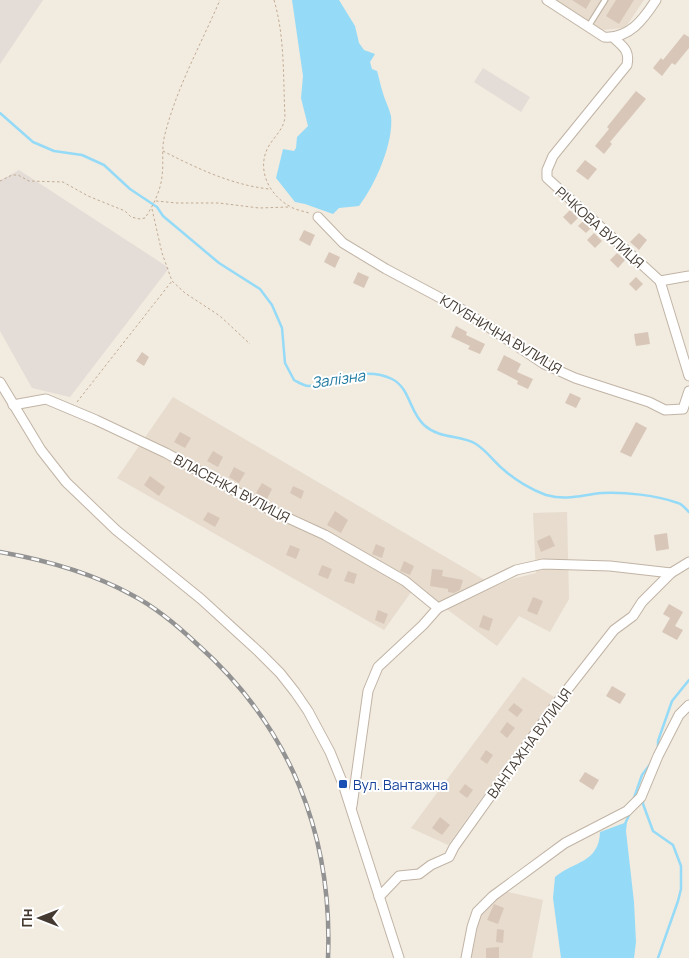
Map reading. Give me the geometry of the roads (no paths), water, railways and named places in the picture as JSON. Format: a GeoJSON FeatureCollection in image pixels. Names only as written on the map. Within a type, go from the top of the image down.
{"type":"FeatureCollection","features":[{"type":"Feature","properties":{"kind":"street"},"geometry":{"type":"LineString","coordinates":[[547,0],[604,37],[614,38],[626,34],[648,12],[656,0]]}},
{"type":"Feature","properties":{"kind":"street","name":"РІЧКОВА ВУЛИЦЯ"},"geometry":{"type":"LineString","coordinates":[[614,38],[624,47],[628,56],[627,65],[554,156],[547,170],[547,178],[660,281]]}},
{"type":"Feature","properties":{"kind":"street","name":"КЛУБНИЧНА ВУЛИЦЯ"},"geometry":{"type":"LineString","coordinates":[[318,217],[343,243],[386,269],[463,310],[544,364],[575,378],[650,402],[665,410],[683,409],[689,391]]}},
{"type":"Feature","properties":{"kind":"street"},"geometry":{"type":"LineString","coordinates":[[689,276],[660,281],[689,376]]}},
{"type":"Feature","properties":{"kind":"street"},"geometry":{"type":"LineString","coordinates":[[0,382],[54,468],[81,498],[116,530],[201,599],[280,673],[308,711],[330,752],[351,809],[399,958]]}},
{"type":"Feature","properties":{"kind":"street","name":"ВЛАСЕНКА ВУЛИЦЯ"},"geometry":{"type":"LineString","coordinates":[[15,407],[46,399],[166,453],[264,507],[325,535],[405,581],[438,608]]}},
{"type":"Feature","properties":{"kind":"street","name":"ВАНТАЖНА ВУЛИЦЯ"},"geometry":{"type":"LineString","coordinates":[[379,896],[400,876],[419,874],[431,865],[449,857],[459,839],[570,685],[614,630],[633,616],[642,602],[671,573],[689,562]]}},
{"type":"Feature","properties":{"kind":"street"},"geometry":{"type":"LineString","coordinates":[[351,809],[368,691],[373,678],[378,667],[417,631],[438,608],[516,570],[543,564],[610,566],[671,573]]}},
{"type":"Feature","properties":{"kind":"street"},"geometry":{"type":"LineString","coordinates":[[466,958],[477,912],[494,896],[565,843],[627,811],[640,797],[679,715],[689,705]]}},
{"type":"Feature","properties":{"kind":"lane"},"geometry":{"type":"LineString","coordinates":[[588,27],[605,0]]}},
{"type":"Feature","properties":{"kind":"water"},"geometry":{"type":"Polygon","coordinates":[[[292,0],[339,0],[355,26],[359,43],[364,50],[375,54],[370,62],[372,69],[377,71],[391,116],[390,138],[382,163],[371,187],[359,206],[339,208],[333,214],[295,202],[276,178],[283,149],[294,151],[297,137],[308,126],[301,98],[303,76],[292,0]]]}},
{"type":"Feature","properties":{"kind":"water"},"geometry":{"type":"Polygon","coordinates":[[[627,822],[626,831],[634,902],[636,942],[634,958],[561,958],[553,898],[555,877],[590,856],[599,842],[600,832],[627,822]]]}},
{"type":"Feature","properties":{"kind":"waterway","name":"Залізна"},"geometry":{"type":"LineString","coordinates":[[0,113],[33,142],[54,151],[82,155],[104,165],[130,189],[157,207],[163,216],[219,263],[260,289],[272,305],[282,328],[285,363],[294,380],[308,386],[361,374],[384,376],[398,383],[419,419],[430,430],[476,444],[513,477],[541,493],[561,498],[602,493],[640,495],[678,503],[689,512]]}},
{"type":"Feature","properties":{"kind":"waterway","name":"Залізна"},"geometry":{"type":"LineString","coordinates":[[658,748],[658,741],[672,701],[689,680]]}},
{"type":"Feature","properties":{"kind":"waterway"},"geometry":{"type":"LineString","coordinates":[[634,798],[642,775],[651,763]]}},
{"type":"Feature","properties":{"kind":"waterway","name":"Залізна"},"geometry":{"type":"LineString","coordinates":[[643,798],[643,804],[653,831],[673,845],[681,866],[681,889],[658,958]]}},
{"type":"Feature","properties":{"kind":"waterway"},"geometry":{"type":"LineString","coordinates":[[625,824],[630,813]]}},
{"type":"Feature","properties":{"kind":"railway"},"geometry":{"type":"LineString","coordinates":[[0,552],[34,559],[85,574],[117,587],[150,606],[175,624],[198,645],[230,677],[258,711],[281,748],[299,786],[313,827],[323,869],[328,913],[328,958]]}},
{"type":"Feature","properties":{"kind":"place","name":"Вул. Вантажна"},"geometry":{"type":"Point","coordinates":[343,784]}}]}
